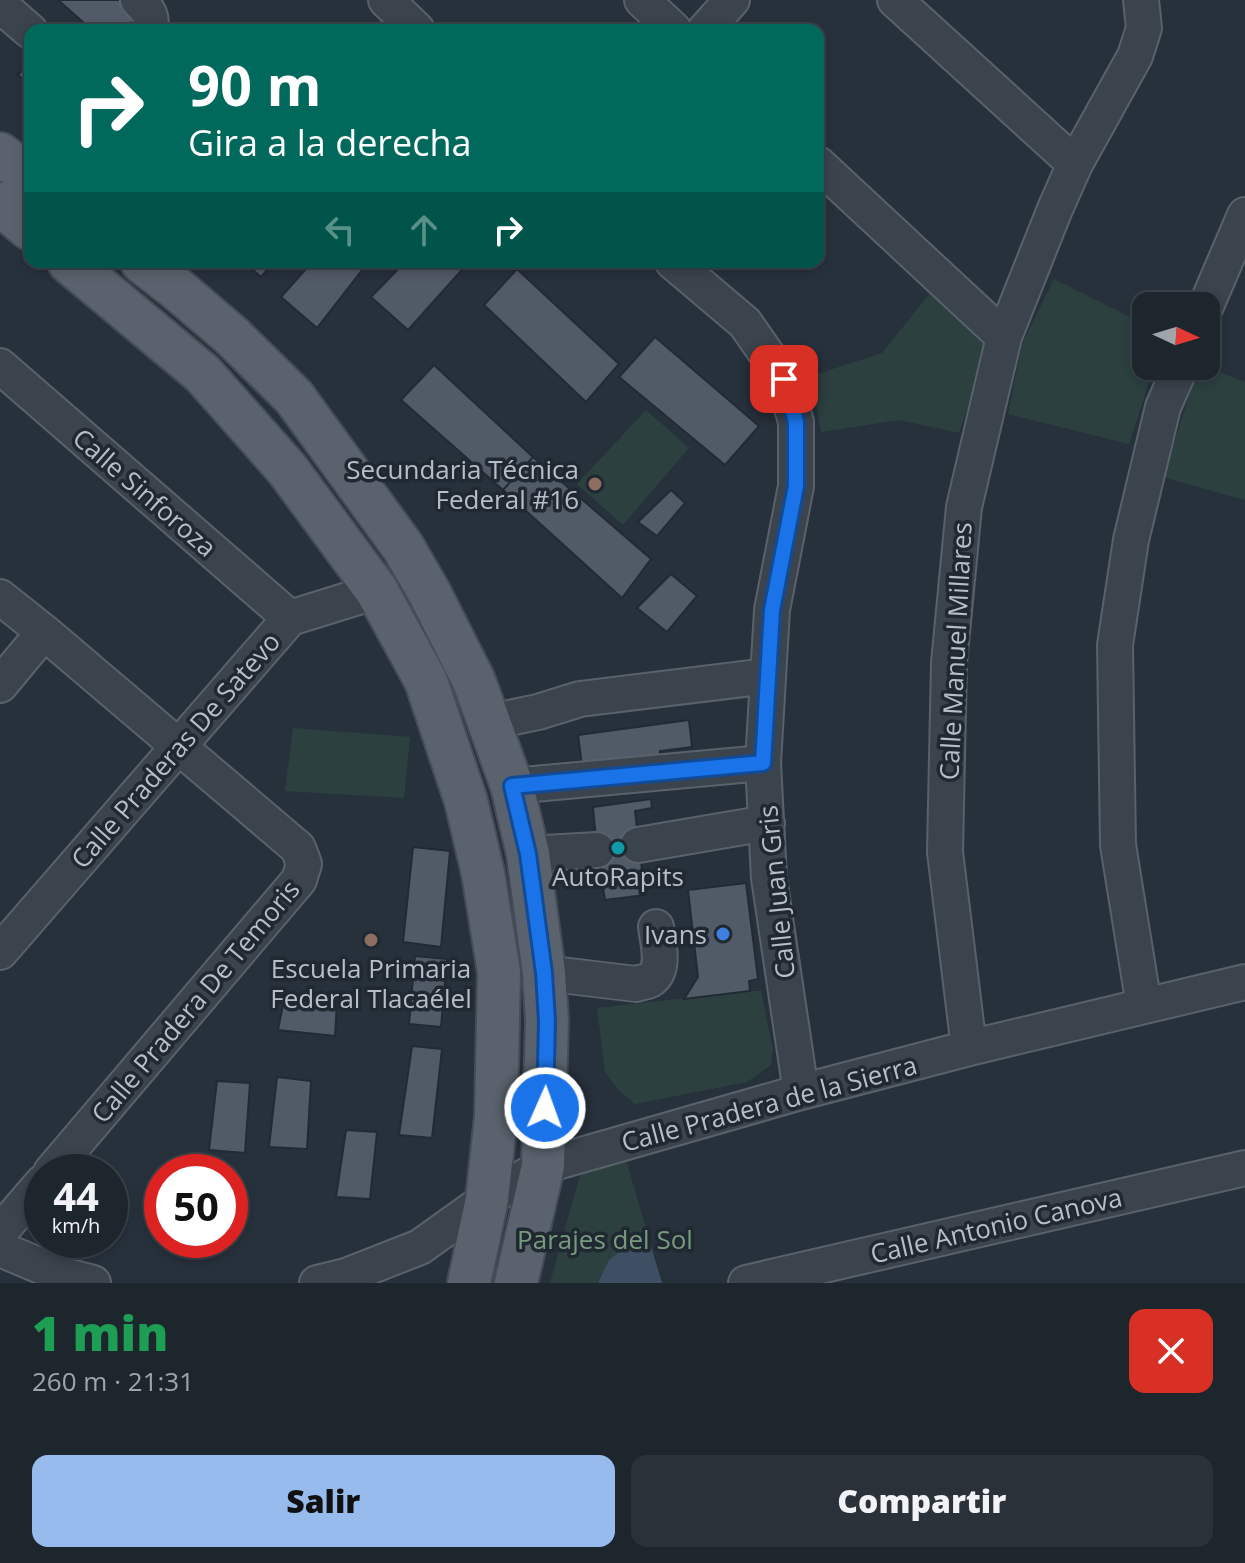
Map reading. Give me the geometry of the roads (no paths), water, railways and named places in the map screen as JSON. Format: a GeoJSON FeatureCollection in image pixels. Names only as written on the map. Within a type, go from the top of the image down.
{"type":"FeatureCollection","features":[{"type":"Feature","properties":{"kind":"main road"},"geometry":{"type":"LineString","coordinates":[[0,154],[20,202]]}},
{"type":"Feature","properties":{"kind":"main road"},"geometry":{"type":"LineString","coordinates":[[76,268],[203,374],[287,469],[377,591],[426,681],[466,801],[483,873],[499,972],[496,1117],[487,1199],[469,1283]]}},
{"type":"Feature","properties":{"kind":"main road"},"geometry":{"type":"LineString","coordinates":[[150,268],[232,336],[294,397],[361,487],[416,569],[474,681],[490,722],[512,786],[528,854],[544,973],[547,1021],[543,1166],[516,1283]]}},
{"type":"Feature","properties":{"kind":"street"},"geometry":{"type":"LineString","coordinates":[[138,0],[150,12],[152,24]]}},
{"type":"Feature","properties":{"kind":"street"},"geometry":{"type":"LineString","coordinates":[[386,0],[411,24]]}},
{"type":"Feature","properties":{"kind":"street"},"geometry":{"type":"LineString","coordinates":[[642,0],[668,24]]}},
{"type":"Feature","properties":{"kind":"street"},"geometry":{"type":"LineString","coordinates":[[710,24],[732,0]]}},
{"type":"Feature","properties":{"kind":"street"},"geometry":{"type":"LineString","coordinates":[[895,0],[1075,164]]}},
{"type":"Feature","properties":{"kind":"street","name":"Calle Manuel Millares"},"geometry":{"type":"LineString","coordinates":[[969,1048],[945,852],[949,663],[964,507],[1004,337],[1075,164],[1135,56],[1144,28],[1141,0]]}},
{"type":"Feature","properties":{"kind":"street"},"geometry":{"type":"LineString","coordinates":[[0,5],[24,26]]}},
{"type":"Feature","properties":{"kind":"street"},"geometry":{"type":"LineString","coordinates":[[824,170],[1004,337]]}},
{"type":"Feature","properties":{"kind":"street"},"geometry":{"type":"LineString","coordinates":[[1212,292],[1245,215]]}},
{"type":"Feature","properties":{"kind":"street","name":"Calle Juan Gris"},"geometry":{"type":"LineString","coordinates":[[680,268],[745,323],[784,379],[796,422],[796,486],[772,610],[763,763],[769,878],[801,1092]]}},
{"type":"Feature","properties":{"kind":"street","name":"Calle Sinforoza"},"geometry":{"type":"LineString","coordinates":[[0,366],[290,618]]}},
{"type":"Feature","properties":{"kind":"street"},"geometry":{"type":"LineString","coordinates":[[1144,1006],[1118,845],[1115,645],[1131,540],[1163,407],[1175,380]]}},
{"type":"Feature","properties":{"kind":"street","name":"Calle Praderas De Satevo"},"geometry":{"type":"LineString","coordinates":[[0,952],[290,618],[377,591]]}},
{"type":"Feature","properties":{"kind":"street"},"geometry":{"type":"LineString","coordinates":[[0,597],[179,746]]}},
{"type":"Feature","properties":{"kind":"street"},"geometry":{"type":"LineString","coordinates":[[0,685],[44,632]]}},
{"type":"Feature","properties":{"kind":"street"},"geometry":{"type":"LineString","coordinates":[[490,722],[580,699],[768,676]]}},
{"type":"Feature","properties":{"kind":"street","name":"Calle Pradera De Temoris"},"geometry":{"type":"LineString","coordinates":[[66,1154],[299,880],[304,864],[298,848],[179,746]]}},
{"type":"Feature","properties":{"kind":"street"},"geometry":{"type":"LineString","coordinates":[[512,786],[763,763]]}},
{"type":"Feature","properties":{"kind":"street"},"geometry":{"type":"LineString","coordinates":[[638,845],[767,823]]}},
{"type":"Feature","properties":{"kind":"street"},"geometry":{"type":"LineString","coordinates":[[528,854],[597,850]]}},
{"type":"Feature","properties":{"kind":"street"},"geometry":{"type":"LineString","coordinates":[[544,973],[636,984],[651,979],[658,971],[660,961],[656,927]]}},
{"type":"Feature","properties":{"kind":"street","name":"Calle Pradera de la Sierra"},"geometry":{"type":"LineString","coordinates":[[317,1283],[346,1276],[420,1247],[487,1199],[543,1166],[801,1092],[1245,982]]}},
{"type":"Feature","properties":{"kind":"street","name":"Calle Antonio Canova"},"geometry":{"type":"LineString","coordinates":[[746,1283],[1245,1168]]}},
{"type":"Feature","properties":{"kind":"street"},"geometry":{"type":"LineString","coordinates":[[0,1232],[24,1204]]}},
{"type":"Feature","properties":{"kind":"street"},"geometry":{"type":"LineString","coordinates":[[0,1249],[62,1275],[93,1283]]}},
{"type":"Feature","properties":{"kind":"water"},"geometry":{"type":"Polygon","coordinates":[[[646,1231],[662,1283],[598,1283],[609,1260],[646,1231]]]}},
{"type":"Feature","properties":{"kind":"place","name":"Secundaria Técnica Federal #16"},"geometry":{"type":"Point","coordinates":[595,484]}},
{"type":"Feature","properties":{"kind":"place","name":"AutoRapits"},"geometry":{"type":"Point","coordinates":[618,848]}},
{"type":"Feature","properties":{"kind":"place","name":"Ivans"},"geometry":{"type":"Point","coordinates":[723,934]}},
{"type":"Feature","properties":{"kind":"place","name":"Escuela Primaria Federal Tlacaélel"},"geometry":{"type":"Point","coordinates":[371,940]}},
{"type":"Feature","properties":{"kind":"park label","name":"Parajes del Sol"},"geometry":{"type":"Point","coordinates":[605,1239]}}]}
